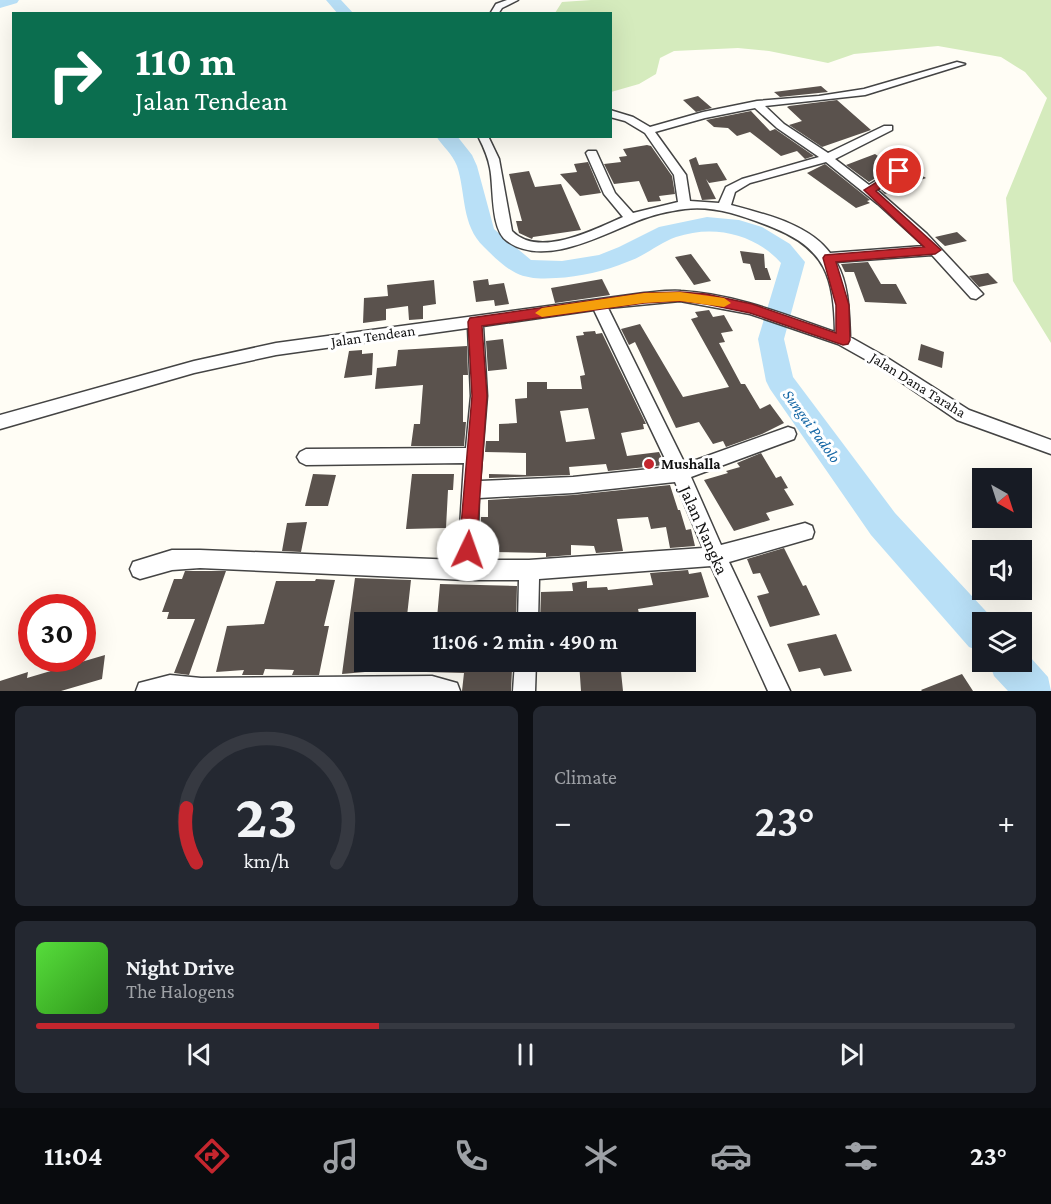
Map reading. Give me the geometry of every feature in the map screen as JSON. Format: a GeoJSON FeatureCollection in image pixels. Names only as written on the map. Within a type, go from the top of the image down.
{"type":"FeatureCollection","features":[{"type":"Feature","properties":{"kind":"street"},"geometry":{"type":"LineString","coordinates":[[495,12],[499,6],[514,0]]}},
{"type":"Feature","properties":{"kind":"street"},"geometry":{"type":"LineString","coordinates":[[649,130],[714,112],[757,104],[828,99],[865,92],[960,64]]}},
{"type":"Feature","properties":{"kind":"street"},"geometry":{"type":"LineString","coordinates":[[757,104],[774,121],[869,190],[935,250],[976,294]]}},
{"type":"Feature","properties":{"kind":"street"},"geometry":{"type":"LineString","coordinates":[[612,114],[629,119],[649,130],[680,175],[685,205]]}},
{"type":"Feature","properties":{"kind":"street"},"geometry":{"type":"LineString","coordinates":[[724,207],[730,190],[746,182],[828,158],[888,128]]}},
{"type":"Feature","properties":{"kind":"street"},"geometry":{"type":"LineString","coordinates":[[484,138],[490,146],[501,190],[504,226],[509,236],[517,242],[532,246],[571,242],[593,236],[632,219],[685,205],[705,204],[724,207],[781,226],[804,237],[820,248],[829,258],[843,305],[843,340]]}},
{"type":"Feature","properties":{"kind":"street"},"geometry":{"type":"LineString","coordinates":[[592,153],[610,194],[632,219]]}},
{"type":"Feature","properties":{"kind":"street"},"geometry":{"type":"LineString","coordinates":[[869,190],[914,162]]}},
{"type":"Feature","properties":{"kind":"street"},"geometry":{"type":"LineString","coordinates":[[829,258],[935,250]]}},
{"type":"Feature","properties":{"kind":"street","name":"Jalan Tendean"},"geometry":{"type":"LineString","coordinates":[[0,422],[194,367],[276,349],[644,298],[680,296],[706,299],[752,309],[820,332]]}},
{"type":"Feature","properties":{"kind":"street","name":"Jalan Nangka"},"geometry":{"type":"LineString","coordinates":[[599,305],[671,452],[716,556],[779,691]]}},
{"type":"Feature","properties":{"kind":"street"},"geometry":{"type":"LineString","coordinates":[[466,570],[470,490],[479,396],[475,322]]}},
{"type":"Feature","properties":{"kind":"street","name":"Jalan Dana Taraha"},"geometry":{"type":"LineString","coordinates":[[820,332],[843,340],[884,363],[963,415],[1051,447]]}},
{"type":"Feature","properties":{"kind":"street"},"geometry":{"type":"LineString","coordinates":[[470,490],[573,485],[679,474],[788,434]]}},
{"type":"Feature","properties":{"kind":"street"},"geometry":{"type":"LineString","coordinates":[[306,457],[474,455]]}},
{"type":"Feature","properties":{"kind":"street"},"geometry":{"type":"LineString","coordinates":[[140,569],[172,560],[200,559],[466,570],[529,570],[716,556],[805,532]]}},
{"type":"Feature","properties":{"kind":"street"},"geometry":{"type":"LineString","coordinates":[[528,612],[529,570]]}},
{"type":"Feature","properties":{"kind":"street"},"geometry":{"type":"LineString","coordinates":[[524,691],[525,672]]}},
{"type":"Feature","properties":{"kind":"street"},"geometry":{"type":"LineString","coordinates":[[147,691],[432,687],[448,691]]}},
{"type":"Feature","properties":{"kind":"green space"},"geometry":{"type":"Polygon","coordinates":[[[591,0],[1051,0],[1051,343],[1013,281],[1006,198],[1047,98],[1025,72],[1001,57],[938,46],[854,54],[828,63],[769,51],[738,48],[674,51],[660,58],[656,74],[639,84],[612,92],[612,12],[556,12],[562,2],[591,0]]]}},
{"type":"Feature","properties":{"kind":"building"},"geometry":{"type":"Polygon","coordinates":[[[821,86],[828,92],[780,97],[774,92],[821,86]]]}},
{"type":"Feature","properties":{"kind":"building"},"geometry":{"type":"Polygon","coordinates":[[[698,96],[712,108],[696,112],[683,100],[698,96]]]}},
{"type":"Feature","properties":{"kind":"building"},"geometry":{"type":"Polygon","coordinates":[[[837,100],[871,130],[822,147],[789,125],[802,121],[787,107],[837,100]]]}},
{"type":"Feature","properties":{"kind":"building"},"geometry":{"type":"Polygon","coordinates":[[[751,111],[770,131],[775,129],[814,156],[805,159],[797,151],[781,156],[750,132],[737,136],[728,128],[714,127],[706,120],[751,111]]]}},
{"type":"Feature","properties":{"kind":"building"},"geometry":{"type":"Polygon","coordinates":[[[651,146],[672,176],[675,194],[659,196],[661,201],[648,202],[639,181],[614,184],[604,164],[621,162],[619,157],[627,156],[623,149],[651,146]]]}},
{"type":"Feature","properties":{"kind":"building"},"geometry":{"type":"Polygon","coordinates":[[[875,154],[890,164],[902,162],[869,182],[846,165],[875,154]]]}},
{"type":"Feature","properties":{"kind":"building"},"geometry":{"type":"Polygon","coordinates":[[[696,157],[699,165],[717,163],[727,180],[709,183],[706,179],[716,199],[702,200],[689,160],[696,157]]]}},
{"type":"Feature","properties":{"kind":"building"},"geometry":{"type":"Polygon","coordinates":[[[588,162],[601,193],[580,196],[560,174],[577,172],[574,164],[588,162]]]}},
{"type":"Feature","properties":{"kind":"building"},"geometry":{"type":"Polygon","coordinates":[[[825,164],[870,200],[867,201],[870,203],[856,208],[807,173],[825,164]]]}},
{"type":"Feature","properties":{"kind":"building"},"geometry":{"type":"Polygon","coordinates":[[[913,170],[926,178],[885,194],[881,190],[913,170]]]}},
{"type":"Feature","properties":{"kind":"building"},"geometry":{"type":"Polygon","coordinates":[[[529,171],[535,187],[561,184],[581,230],[532,239],[519,233],[516,221],[522,221],[509,174],[529,171]]]}},
{"type":"Feature","properties":{"kind":"building"},"geometry":{"type":"Polygon","coordinates":[[[957,232],[967,241],[945,246],[935,237],[957,232]]]}},
{"type":"Feature","properties":{"kind":"building"},"geometry":{"type":"Polygon","coordinates":[[[740,251],[764,254],[765,268],[771,280],[755,280],[750,264],[743,263],[740,251]]]}},
{"type":"Feature","properties":{"kind":"building"},"geometry":{"type":"Polygon","coordinates":[[[691,254],[711,281],[694,285],[675,257],[691,254]]]}},
{"type":"Feature","properties":{"kind":"building"},"geometry":{"type":"Polygon","coordinates":[[[868,262],[881,284],[896,284],[907,304],[865,302],[854,272],[845,272],[841,264],[868,262]]]}},
{"type":"Feature","properties":{"kind":"building"},"geometry":{"type":"Polygon","coordinates":[[[988,273],[998,283],[979,287],[969,276],[988,273]]]}},
{"type":"Feature","properties":{"kind":"building"},"geometry":{"type":"Polygon","coordinates":[[[488,279],[489,285],[504,283],[509,304],[495,306],[494,300],[476,302],[473,281],[488,279]]]}},
{"type":"Feature","properties":{"kind":"building"},"geometry":{"type":"Polygon","coordinates":[[[602,279],[610,295],[555,303],[551,288],[602,279]]]}},
{"type":"Feature","properties":{"kind":"building"},"geometry":{"type":"Polygon","coordinates":[[[434,280],[436,304],[423,306],[423,319],[409,320],[408,306],[386,309],[386,320],[363,323],[364,298],[388,296],[387,285],[434,280]]]}},
{"type":"Feature","properties":{"kind":"building"},"geometry":{"type":"Polygon","coordinates":[[[709,310],[713,317],[724,315],[733,331],[721,333],[725,342],[719,343],[741,384],[745,384],[760,409],[770,404],[784,423],[726,447],[723,441],[713,444],[699,422],[676,428],[635,342],[629,345],[621,329],[640,324],[683,397],[729,387],[691,319],[698,317],[695,312],[709,310]]]}},
{"type":"Feature","properties":{"kind":"building"},"geometry":{"type":"Polygon","coordinates":[[[583,332],[602,333],[646,424],[643,424],[644,429],[621,433],[627,456],[659,452],[665,465],[608,471],[606,464],[569,467],[570,475],[489,478],[489,474],[526,475],[526,453],[485,452],[486,441],[499,441],[499,424],[517,423],[515,399],[527,398],[527,382],[547,382],[547,389],[582,389],[580,376],[585,375],[576,336],[584,335],[583,332]],[[588,408],[560,411],[566,442],[595,439],[588,408]]]}},
{"type":"Feature","properties":{"kind":"building"},"geometry":{"type":"Polygon","coordinates":[[[503,339],[507,369],[488,371],[486,341],[503,339]]]}},
{"type":"Feature","properties":{"kind":"building"},"geometry":{"type":"Polygon","coordinates":[[[921,344],[944,352],[942,368],[918,360],[921,344]]]}},
{"type":"Feature","properties":{"kind":"building"},"geometry":{"type":"Polygon","coordinates":[[[467,346],[468,375],[463,375],[463,422],[466,422],[464,446],[411,446],[414,424],[420,424],[423,385],[375,389],[377,368],[396,366],[398,350],[467,346]]]}},
{"type":"Feature","properties":{"kind":"building"},"geometry":{"type":"Polygon","coordinates":[[[362,350],[362,354],[373,353],[372,375],[344,378],[349,351],[362,350]]]}},
{"type":"Feature","properties":{"kind":"building"},"geometry":{"type":"Polygon","coordinates":[[[761,453],[776,478],[781,476],[788,488],[784,489],[794,505],[766,513],[770,520],[734,531],[704,480],[728,473],[726,471],[740,467],[737,463],[761,453]]]}},
{"type":"Feature","properties":{"kind":"building"},"geometry":{"type":"Polygon","coordinates":[[[313,474],[336,475],[328,506],[305,506],[313,474]]]}},
{"type":"Feature","properties":{"kind":"building"},"geometry":{"type":"Polygon","coordinates":[[[412,474],[454,474],[453,490],[448,490],[446,528],[406,529],[412,474]]]}},
{"type":"Feature","properties":{"kind":"building"},"geometry":{"type":"Polygon","coordinates":[[[670,485],[686,530],[691,529],[695,546],[670,548],[666,527],[651,529],[648,517],[617,519],[623,551],[596,553],[594,546],[571,545],[571,555],[546,557],[546,553],[490,552],[490,539],[480,539],[481,517],[488,517],[488,500],[573,495],[670,485]]]}},
{"type":"Feature","properties":{"kind":"building"},"geometry":{"type":"Polygon","coordinates":[[[307,522],[301,552],[282,551],[287,523],[307,522]]]}},
{"type":"Feature","properties":{"kind":"building"},"geometry":{"type":"Polygon","coordinates":[[[784,548],[803,586],[806,585],[820,615],[770,627],[757,596],[769,593],[760,573],[753,574],[747,559],[784,548]]]}},
{"type":"Feature","properties":{"kind":"building"},"geometry":{"type":"Polygon","coordinates":[[[688,570],[689,574],[701,572],[709,597],[638,609],[639,612],[540,612],[541,592],[573,591],[572,583],[587,581],[587,588],[607,587],[608,590],[653,585],[650,573],[688,570]]]}},
{"type":"Feature","properties":{"kind":"building"},"geometry":{"type":"Polygon","coordinates":[[[185,571],[226,571],[189,675],[174,673],[195,619],[167,619],[169,612],[162,612],[174,579],[182,579],[185,571]]]}},
{"type":"Feature","properties":{"kind":"building"},"geometry":{"type":"Polygon","coordinates":[[[355,578],[411,580],[407,612],[354,612],[354,672],[365,672],[342,674],[355,578]]]}},
{"type":"Feature","properties":{"kind":"building"},"geometry":{"type":"Polygon","coordinates":[[[316,579],[335,580],[324,626],[329,626],[319,675],[292,675],[294,670],[265,669],[263,675],[242,675],[244,670],[216,672],[227,626],[264,624],[276,581],[315,581],[316,579]]]}},
{"type":"Feature","properties":{"kind":"building"},"geometry":{"type":"Polygon","coordinates":[[[440,584],[517,586],[516,612],[438,612],[440,584]]]}},
{"type":"Feature","properties":{"kind":"building"},"geometry":{"type":"Polygon","coordinates":[[[836,634],[852,671],[824,676],[820,668],[799,672],[787,644],[836,634]]]}},
{"type":"Feature","properties":{"kind":"building"},"geometry":{"type":"Polygon","coordinates":[[[105,655],[102,679],[61,691],[0,691],[0,681],[28,672],[27,678],[47,672],[96,672],[96,658],[105,655]]]}},
{"type":"Feature","properties":{"kind":"building"},"geometry":{"type":"Polygon","coordinates":[[[426,672],[512,672],[511,691],[462,691],[464,673],[426,672]]]}},
{"type":"Feature","properties":{"kind":"building"},"geometry":{"type":"Polygon","coordinates":[[[580,672],[621,672],[623,691],[581,691],[580,672]]]}},
{"type":"Feature","properties":{"kind":"building"},"geometry":{"type":"Polygon","coordinates":[[[962,674],[973,691],[921,690],[962,674]]]}},
{"type":"Feature","properties":{"kind":"waterway"},"geometry":{"type":"LineString","coordinates":[[0,4],[12,0]]}},
{"type":"Feature","properties":{"kind":"waterway","name":"Sungai Padolo"},"geometry":{"type":"LineString","coordinates":[[333,0],[345,12]]}},
{"type":"Feature","properties":{"kind":"waterway","name":"Sungai Padolo"},"geometry":{"type":"LineString","coordinates":[[447,138],[455,145],[467,166],[477,214],[486,235],[525,267],[550,270],[600,263],[628,253],[667,232],[690,226],[723,225],[739,228],[754,232],[782,250],[793,262],[771,339],[780,381],[883,524],[972,623]]}},
{"type":"Feature","properties":{"kind":"waterway","name":"Sungai Padolo"},"geometry":{"type":"LineString","coordinates":[[1017,672],[1034,691]]}},
{"type":"Feature","properties":{"kind":"slow traffic"},"geometry":{"type":"LineString","coordinates":[[542,313],[644,298],[680,296],[724,303]]}},
{"type":"Feature","properties":{"kind":"place","name":"Mushalla"},"geometry":{"type":"Point","coordinates":[649,464]}},
{"type":"Feature","properties":{"kind":"route"},"geometry":{"type":"LineString","coordinates":[[468,550],[470,490],[479,396],[475,322],[644,298],[680,296],[752,309],[843,340],[843,305],[829,258],[935,250],[869,190],[899,171]]}}]}
